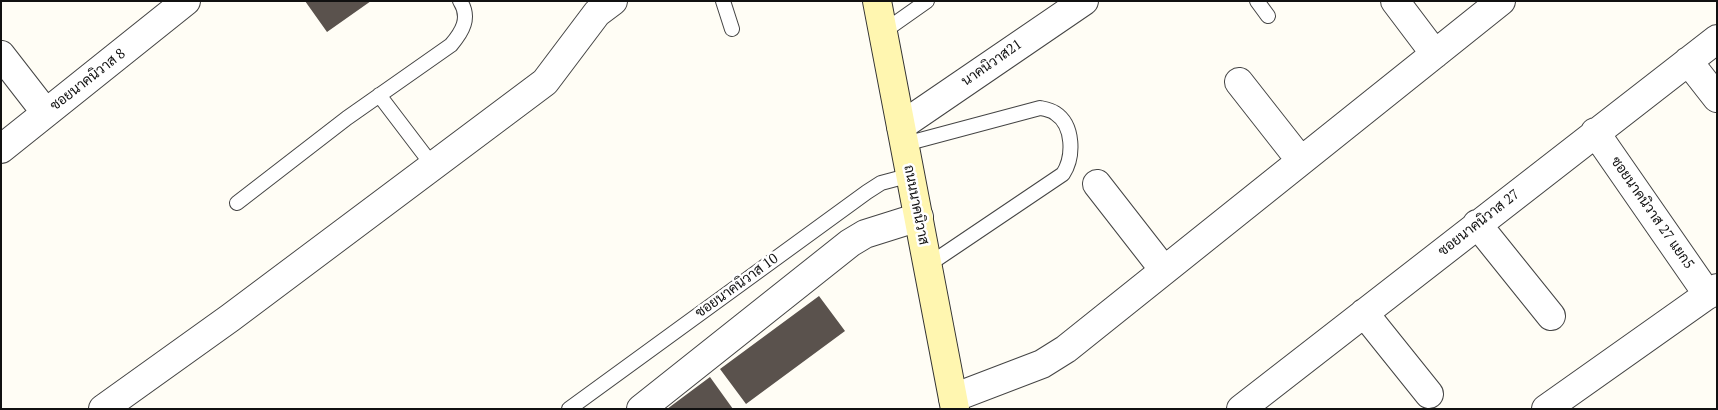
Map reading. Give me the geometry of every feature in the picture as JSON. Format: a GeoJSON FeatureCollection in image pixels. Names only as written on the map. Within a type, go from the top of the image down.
{"type":"FeatureCollection","features":[{"type":"Feature","properties":{"kind":"main road","name":"ถนนนาคนิวาส"},"geometry":{"type":"LineString","coordinates":[[877,1],[954,403]]}},
{"type":"Feature","properties":{"kind":"street","name":"ซอยนาคนิวาส 8"},"geometry":{"type":"LineString","coordinates":[[1,55],[46,113],[186,1]]}},
{"type":"Feature","properties":{"kind":"street"},"geometry":{"type":"LineString","coordinates":[[103,409],[230,318],[545,82],[597,13],[612,1]]}},
{"type":"Feature","properties":{"kind":"street","name":"นาคนิวาส21"},"geometry":{"type":"LineString","coordinates":[[903,135],[1084,1]]}},
{"type":"Feature","properties":{"kind":"street"},"geometry":{"type":"LineString","coordinates":[[1395,1],[1434,54]]}},
{"type":"Feature","properties":{"kind":"street"},"geometry":{"type":"LineString","coordinates":[[954,403],[1042,364],[1066,348],[1501,1]]}},
{"type":"Feature","properties":{"kind":"street","name":"ซอยนาคนิวาส 27"},"geometry":{"type":"LineString","coordinates":[[1251,406],[1364,313],[1477,224],[1717,39]]}},
{"type":"Feature","properties":{"kind":"street"},"geometry":{"type":"LineString","coordinates":[[1688,61],[1717,98]]}},
{"type":"Feature","properties":{"kind":"street"},"geometry":{"type":"LineString","coordinates":[[1239,82],[1301,161]]}},
{"type":"Feature","properties":{"kind":"street"},"geometry":{"type":"LineString","coordinates":[[1,149],[46,113]]}},
{"type":"Feature","properties":{"kind":"street","name":"ซอยนาคนิวาส 27 แยก5"},"geometry":{"type":"LineString","coordinates":[[1595,132],[1712,292]]}},
{"type":"Feature","properties":{"kind":"street"},"geometry":{"type":"LineString","coordinates":[[1097,184],[1164,270]]}},
{"type":"Feature","properties":{"kind":"street"},"geometry":{"type":"LineString","coordinates":[[641,409],[850,243],[865,234],[919,217]]}},
{"type":"Feature","properties":{"kind":"street"},"geometry":{"type":"LineString","coordinates":[[1477,224],[1551,316]]}},
{"type":"Feature","properties":{"kind":"street"},"geometry":{"type":"LineString","coordinates":[[1546,409],[1712,292]]}},
{"type":"Feature","properties":{"kind":"street"},"geometry":{"type":"LineString","coordinates":[[1364,313],[1429,394]]}},
{"type":"Feature","properties":{"kind":"lane"},"geometry":{"type":"LineString","coordinates":[[237,203],[379,95],[451,45],[462,30],[466,16],[460,1]]}},
{"type":"Feature","properties":{"kind":"lane"},"geometry":{"type":"LineString","coordinates":[[723,1],[732,29]]}},
{"type":"Feature","properties":{"kind":"lane"},"geometry":{"type":"LineString","coordinates":[[883,32],[927,1]]}},
{"type":"Feature","properties":{"kind":"lane"},"geometry":{"type":"LineString","coordinates":[[1257,1],[1268,16]]}},
{"type":"Feature","properties":{"kind":"lane"},"geometry":{"type":"LineString","coordinates":[[379,95],[433,166]]}},
{"type":"Feature","properties":{"kind":"lane"},"geometry":{"type":"LineString","coordinates":[[903,135],[1040,108],[1054,112],[1064,120],[1072,153],[1069,164],[1063,174],[928,265]]}},
{"type":"Feature","properties":{"kind":"lane","name":"ซอยนาคนิวาส 10"},"geometry":{"type":"LineString","coordinates":[[569,409],[867,192],[881,183],[911,175]]}},
{"type":"Feature","properties":{"kind":"building"},"geometry":{"type":"Polygon","coordinates":[[[305,1],[371,1],[327,32],[305,1]]]}},
{"type":"Feature","properties":{"kind":"building"},"geometry":{"type":"Polygon","coordinates":[[[819,296],[845,331],[746,404],[720,369],[819,296]]]}},
{"type":"Feature","properties":{"kind":"building"},"geometry":{"type":"Polygon","coordinates":[[[710,377],[733,409],[667,409],[710,377]]]}}]}
